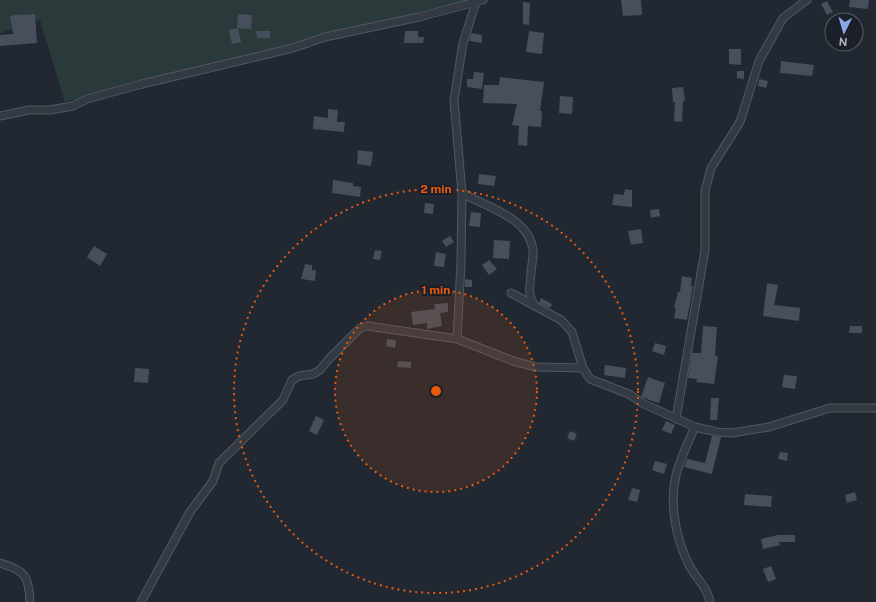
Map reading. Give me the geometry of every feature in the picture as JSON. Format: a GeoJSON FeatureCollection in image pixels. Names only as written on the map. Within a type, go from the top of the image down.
{"type":"FeatureCollection","features":[{"type":"Feature","properties":{"kind":"street"},"geometry":{"type":"LineString","coordinates":[[676,419],[704,250],[706,191],[711,168],[740,122],[759,61],[783,18],[808,0]]}},
{"type":"Feature","properties":{"kind":"street"},"geometry":{"type":"LineString","coordinates":[[0,116],[30,110],[50,110],[73,106],[87,99],[142,84],[293,48],[325,37],[480,1]]}},
{"type":"Feature","properties":{"kind":"street"},"geometry":{"type":"LineString","coordinates":[[456,339],[461,263],[462,193],[454,100],[463,43],[480,1]]}},
{"type":"Feature","properties":{"kind":"street"},"geometry":{"type":"LineString","coordinates":[[462,193],[481,204],[509,216],[520,224],[531,240],[533,251],[529,291],[530,298],[536,308]]}},
{"type":"Feature","properties":{"kind":"street"},"geometry":{"type":"LineString","coordinates":[[511,293],[536,308],[561,320],[572,332],[583,368],[590,379],[629,394],[642,403],[695,427],[717,432],[732,433],[769,427],[830,408],[876,408]]}},
{"type":"Feature","properties":{"kind":"street"},"geometry":{"type":"LineString","coordinates":[[141,602],[155,580],[190,512],[212,481],[218,463],[283,400],[292,380],[299,376],[313,374],[320,370],[360,328],[368,326],[456,339],[516,362],[537,367],[583,368]]}},
{"type":"Feature","properties":{"kind":"street"},"geometry":{"type":"LineString","coordinates":[[695,427],[675,477],[674,514],[689,566],[701,583],[710,602]]}},
{"type":"Feature","properties":{"kind":"street"},"geometry":{"type":"LineString","coordinates":[[0,562],[19,569],[25,575],[29,584],[30,602]]}},
{"type":"Feature","properties":{"kind":"shaded area"},"geometry":{"type":"Polygon","coordinates":[[[0,0],[466,0],[65,102],[40,20],[0,33],[0,0]]]}},
{"type":"Feature","properties":{"kind":"building"},"geometry":{"type":"Polygon","coordinates":[[[621,0],[641,0],[642,15],[623,16],[621,0]]]}},
{"type":"Feature","properties":{"kind":"building"},"geometry":{"type":"Polygon","coordinates":[[[850,0],[869,0],[868,9],[849,7],[850,0]]]}},
{"type":"Feature","properties":{"kind":"building"},"geometry":{"type":"Polygon","coordinates":[[[827,1],[833,12],[825,12],[821,4],[827,1]]]}},
{"type":"Feature","properties":{"kind":"building"},"geometry":{"type":"Polygon","coordinates":[[[523,2],[530,3],[529,25],[523,24],[523,2]]]}},
{"type":"Feature","properties":{"kind":"building"},"geometry":{"type":"Polygon","coordinates":[[[35,14],[37,43],[0,46],[0,35],[13,34],[10,16],[35,14]]]}},
{"type":"Feature","properties":{"kind":"building"},"geometry":{"type":"Polygon","coordinates":[[[238,14],[252,15],[251,29],[237,28],[238,14]]]}},
{"type":"Feature","properties":{"kind":"building"},"geometry":{"type":"Polygon","coordinates":[[[238,28],[241,42],[232,44],[229,30],[238,28]]]}},
{"type":"Feature","properties":{"kind":"building"},"geometry":{"type":"Polygon","coordinates":[[[256,31],[270,31],[270,38],[257,38],[256,31]]]}},
{"type":"Feature","properties":{"kind":"building"},"geometry":{"type":"Polygon","coordinates":[[[405,31],[418,31],[418,37],[424,37],[423,43],[404,43],[405,31]]]}},
{"type":"Feature","properties":{"kind":"building"},"geometry":{"type":"Polygon","coordinates":[[[529,31],[544,33],[542,54],[526,52],[529,31]]]}},
{"type":"Feature","properties":{"kind":"building"},"geometry":{"type":"Polygon","coordinates":[[[471,33],[482,35],[482,43],[469,41],[471,33]]]}},
{"type":"Feature","properties":{"kind":"building"},"geometry":{"type":"Polygon","coordinates":[[[729,49],[741,49],[741,65],[729,64],[729,49]]]}},
{"type":"Feature","properties":{"kind":"building"},"geometry":{"type":"Polygon","coordinates":[[[781,61],[814,65],[812,76],[780,73],[781,61]]]}},
{"type":"Feature","properties":{"kind":"building"},"geometry":{"type":"Polygon","coordinates":[[[737,71],[744,71],[744,79],[737,78],[737,71]]]}},
{"type":"Feature","properties":{"kind":"building"},"geometry":{"type":"Polygon","coordinates":[[[474,72],[484,73],[482,89],[467,87],[467,79],[473,79],[474,72]]]}},
{"type":"Feature","properties":{"kind":"building"},"geometry":{"type":"Polygon","coordinates":[[[500,77],[544,82],[540,111],[542,111],[541,127],[528,126],[527,146],[518,145],[519,126],[512,125],[517,104],[483,103],[484,85],[499,85],[500,77]]]}},
{"type":"Feature","properties":{"kind":"building"},"geometry":{"type":"Polygon","coordinates":[[[759,79],[768,81],[766,88],[758,86],[759,79]]]}},
{"type":"Feature","properties":{"kind":"building"},"geometry":{"type":"Polygon","coordinates":[[[683,87],[685,101],[683,101],[682,122],[674,121],[675,102],[673,102],[672,88],[683,87]]]}},
{"type":"Feature","properties":{"kind":"building"},"geometry":{"type":"Polygon","coordinates":[[[560,96],[573,97],[572,114],[559,113],[560,96]]]}},
{"type":"Feature","properties":{"kind":"building"},"geometry":{"type":"Polygon","coordinates":[[[328,109],[338,110],[337,122],[345,122],[344,132],[313,129],[314,116],[328,118],[328,109]]]}},
{"type":"Feature","properties":{"kind":"building"},"geometry":{"type":"Polygon","coordinates":[[[358,150],[373,152],[371,166],[357,164],[358,150]]]}},
{"type":"Feature","properties":{"kind":"building"},"geometry":{"type":"Polygon","coordinates":[[[479,174],[496,176],[494,186],[478,184],[479,174]]]}},
{"type":"Feature","properties":{"kind":"building"},"geometry":{"type":"Polygon","coordinates":[[[333,180],[353,183],[353,186],[361,187],[360,197],[332,193],[333,180]]]}},
{"type":"Feature","properties":{"kind":"building"},"geometry":{"type":"Polygon","coordinates":[[[625,189],[632,190],[632,207],[612,205],[614,194],[624,195],[625,189]]]}},
{"type":"Feature","properties":{"kind":"building"},"geometry":{"type":"Polygon","coordinates":[[[425,203],[434,204],[433,214],[424,213],[425,203]]]}},
{"type":"Feature","properties":{"kind":"building"},"geometry":{"type":"Polygon","coordinates":[[[659,209],[660,216],[651,218],[650,210],[659,209]]]}},
{"type":"Feature","properties":{"kind":"building"},"geometry":{"type":"Polygon","coordinates":[[[471,212],[481,213],[480,227],[469,226],[471,212]]]}},
{"type":"Feature","properties":{"kind":"building"},"geometry":{"type":"Polygon","coordinates":[[[641,229],[643,243],[631,245],[628,231],[641,229]]]}},
{"type":"Feature","properties":{"kind":"building"},"geometry":{"type":"Polygon","coordinates":[[[450,236],[454,242],[446,247],[442,241],[450,236]]]}},
{"type":"Feature","properties":{"kind":"building"},"geometry":{"type":"Polygon","coordinates":[[[494,240],[510,241],[509,259],[493,258],[494,240]]]}},
{"type":"Feature","properties":{"kind":"building"},"geometry":{"type":"Polygon","coordinates":[[[94,246],[107,254],[100,266],[87,257],[94,246]]]}},
{"type":"Feature","properties":{"kind":"building"},"geometry":{"type":"Polygon","coordinates":[[[375,250],[382,251],[380,260],[373,259],[375,250]]]}},
{"type":"Feature","properties":{"kind":"building"},"geometry":{"type":"Polygon","coordinates":[[[436,252],[446,254],[444,267],[434,266],[436,252]]]}},
{"type":"Feature","properties":{"kind":"building"},"geometry":{"type":"Polygon","coordinates":[[[489,260],[497,269],[489,275],[482,265],[489,260]]]}},
{"type":"Feature","properties":{"kind":"building"},"geometry":{"type":"Polygon","coordinates":[[[305,264],[312,265],[312,270],[316,270],[315,281],[301,279],[305,264]]]}},
{"type":"Feature","properties":{"kind":"building"},"geometry":{"type":"Polygon","coordinates":[[[682,276],[692,278],[691,286],[693,286],[687,320],[674,318],[676,309],[674,308],[678,292],[680,292],[682,276]]]}},
{"type":"Feature","properties":{"kind":"building"},"geometry":{"type":"Polygon","coordinates":[[[465,279],[472,280],[472,287],[465,287],[465,279]]]}},
{"type":"Feature","properties":{"kind":"building"},"geometry":{"type":"Polygon","coordinates":[[[767,283],[778,285],[774,305],[800,308],[799,321],[763,316],[767,283]]]}},
{"type":"Feature","properties":{"kind":"building"},"geometry":{"type":"Polygon","coordinates":[[[541,298],[552,304],[550,308],[539,303],[541,298]]]}},
{"type":"Feature","properties":{"kind":"building"},"geometry":{"type":"Polygon","coordinates":[[[448,303],[448,312],[440,313],[442,326],[427,329],[427,323],[413,325],[411,312],[435,309],[434,304],[448,303]]]}},
{"type":"Feature","properties":{"kind":"building"},"geometry":{"type":"Polygon","coordinates":[[[703,326],[717,327],[715,356],[718,356],[714,384],[696,382],[697,379],[688,378],[692,353],[701,353],[703,326]]]}},
{"type":"Feature","properties":{"kind":"building"},"geometry":{"type":"Polygon","coordinates":[[[850,326],[862,326],[862,333],[849,333],[850,326]]]}},
{"type":"Feature","properties":{"kind":"building"},"geometry":{"type":"Polygon","coordinates":[[[387,339],[396,340],[395,348],[386,346],[387,339]]]}},
{"type":"Feature","properties":{"kind":"building"},"geometry":{"type":"Polygon","coordinates":[[[655,343],[666,346],[664,355],[652,351],[655,343]]]}},
{"type":"Feature","properties":{"kind":"building"},"geometry":{"type":"Polygon","coordinates":[[[398,361],[411,362],[411,368],[397,367],[398,361]]]}},
{"type":"Feature","properties":{"kind":"building"},"geometry":{"type":"Polygon","coordinates":[[[605,365],[626,368],[625,378],[604,375],[605,365]]]}},
{"type":"Feature","properties":{"kind":"building"},"geometry":{"type":"Polygon","coordinates":[[[135,368],[149,369],[148,383],[134,382],[135,368]]]}},
{"type":"Feature","properties":{"kind":"building"},"geometry":{"type":"Polygon","coordinates":[[[784,375],[797,376],[795,389],[782,387],[784,375]]]}},
{"type":"Feature","properties":{"kind":"building"},"geometry":{"type":"Polygon","coordinates":[[[648,377],[665,383],[659,403],[641,397],[648,377]]]}},
{"type":"Feature","properties":{"kind":"building"},"geometry":{"type":"Polygon","coordinates":[[[711,398],[719,398],[717,420],[710,420],[711,398]]]}},
{"type":"Feature","properties":{"kind":"building"},"geometry":{"type":"Polygon","coordinates":[[[316,416],[324,420],[317,435],[309,431],[316,416]]]}},
{"type":"Feature","properties":{"kind":"building"},"geometry":{"type":"Polygon","coordinates":[[[666,421],[675,425],[671,434],[662,430],[666,421]]]}},
{"type":"Feature","properties":{"kind":"building"},"geometry":{"type":"Polygon","coordinates":[[[570,431],[577,434],[574,441],[567,438],[570,431]]]}},
{"type":"Feature","properties":{"kind":"building"},"geometry":{"type":"Polygon","coordinates":[[[712,436],[721,437],[712,474],[684,467],[687,459],[705,463],[712,436]]]}},
{"type":"Feature","properties":{"kind":"building"},"geometry":{"type":"Polygon","coordinates":[[[780,452],[788,453],[787,461],[778,459],[780,452]]]}},
{"type":"Feature","properties":{"kind":"building"},"geometry":{"type":"Polygon","coordinates":[[[655,461],[667,464],[664,474],[652,470],[655,461]]]}},
{"type":"Feature","properties":{"kind":"building"},"geometry":{"type":"Polygon","coordinates":[[[632,488],[640,490],[637,502],[628,500],[632,488]]]}},
{"type":"Feature","properties":{"kind":"building"},"geometry":{"type":"Polygon","coordinates":[[[855,492],[857,500],[847,503],[845,495],[855,492]]]}},
{"type":"Feature","properties":{"kind":"building"},"geometry":{"type":"Polygon","coordinates":[[[745,494],[772,496],[771,507],[744,505],[745,494]]]}},
{"type":"Feature","properties":{"kind":"building"},"geometry":{"type":"Polygon","coordinates":[[[778,535],[795,535],[795,542],[779,542],[780,545],[763,549],[761,539],[778,535]]]}},
{"type":"Feature","properties":{"kind":"building"},"geometry":{"type":"Polygon","coordinates":[[[771,566],[776,579],[768,582],[763,569],[771,566]]]}}]}
